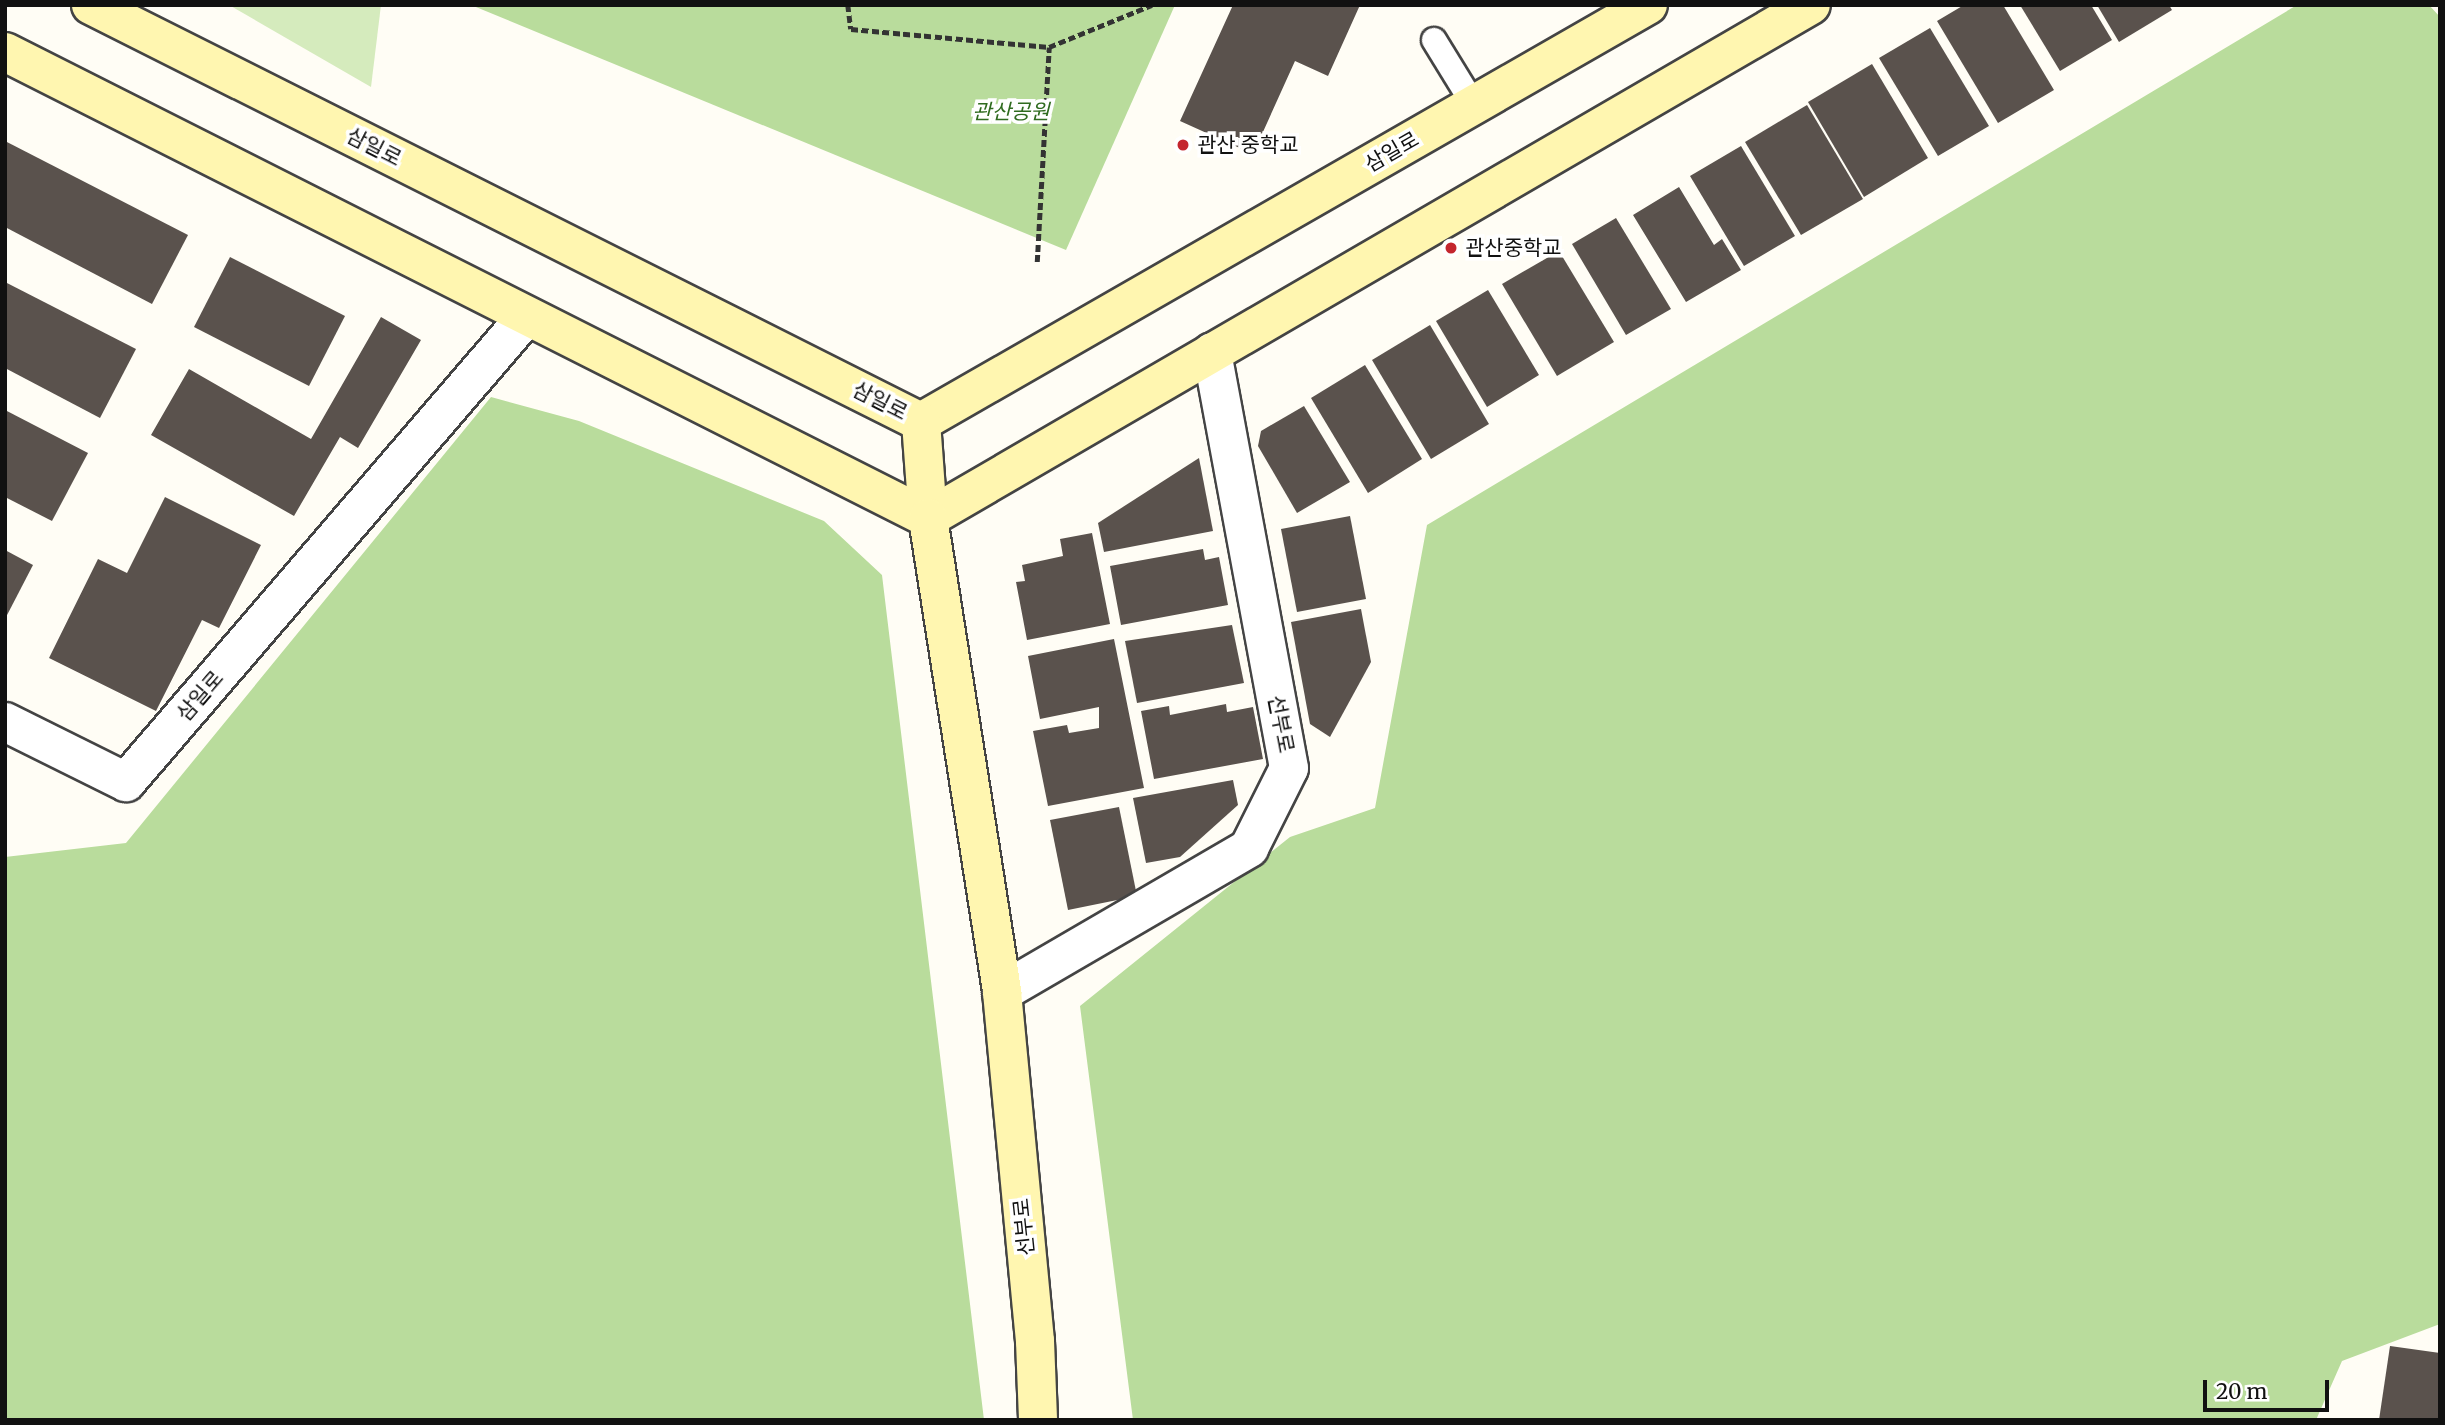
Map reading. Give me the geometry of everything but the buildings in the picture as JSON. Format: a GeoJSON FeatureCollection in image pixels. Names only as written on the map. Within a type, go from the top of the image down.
{"type":"FeatureCollection","features":[{"type":"Feature","properties":{"kind":"street","name":"삼일로"},"geometry":{"type":"LineString","coordinates":[[91,5],[921,422],[1648,5]]}},
{"type":"Feature","properties":{"kind":"street"},"geometry":{"type":"LineString","coordinates":[[5,52],[929,518],[1811,5]]}},
{"type":"Feature","properties":{"kind":"street","name":"삼일로"},"geometry":{"type":"LineString","coordinates":[[5,722],[126,782],[526,317]]}},
{"type":"Feature","properties":{"kind":"street","name":"선부로"},"geometry":{"type":"LineString","coordinates":[[1002,992],[1249,848],[1289,768],[1212,352]]}},
{"type":"Feature","properties":{"kind":"street","name":"선부로"},"geometry":{"type":"LineString","coordinates":[[921,422],[929,518],[1002,992],[1035,1341],[1038,1420]]}},
{"type":"Feature","properties":{"kind":"lane"},"geometry":{"type":"LineString","coordinates":[[1434,40],[1474,105]]}},
{"type":"Feature","properties":{"kind":"path"},"geometry":{"type":"LineString","coordinates":[[848,5],[851,29],[1049,47],[1152,5]]}},
{"type":"Feature","properties":{"kind":"path"},"geometry":{"type":"LineString","coordinates":[[1037,262],[1049,47]]}},
{"type":"Feature","properties":{"kind":"green space"},"geometry":{"type":"Polygon","coordinates":[[[229,5],[381,5],[371,87],[229,5]]]}},
{"type":"Feature","properties":{"kind":"green space","name":"관산공원"},"geometry":{"type":"Polygon","coordinates":[[[471,5],[1175,5],[1066,250],[471,5]]]}},
{"type":"Feature","properties":{"kind":"green space"},"geometry":{"type":"Polygon","coordinates":[[[2297,5],[2429,5],[2440,17],[2440,1324],[2342,1361],[2316,1420],[1133,1420],[1080,1006],[1290,837],[1375,808],[1427,525],[2297,5]]]}},
{"type":"Feature","properties":{"kind":"green space"},"geometry":{"type":"Polygon","coordinates":[[[491,397],[579,421],[824,521],[882,575],[984,1420],[5,1420],[5,857],[126,843],[491,397]]]}},
{"type":"Feature","properties":{"kind":"place","name":"관산 중학교"},"geometry":{"type":"Point","coordinates":[1183,145]}},
{"type":"Feature","properties":{"kind":"place","name":"관산중학교"},"geometry":{"type":"Point","coordinates":[1451,248]}}]}
